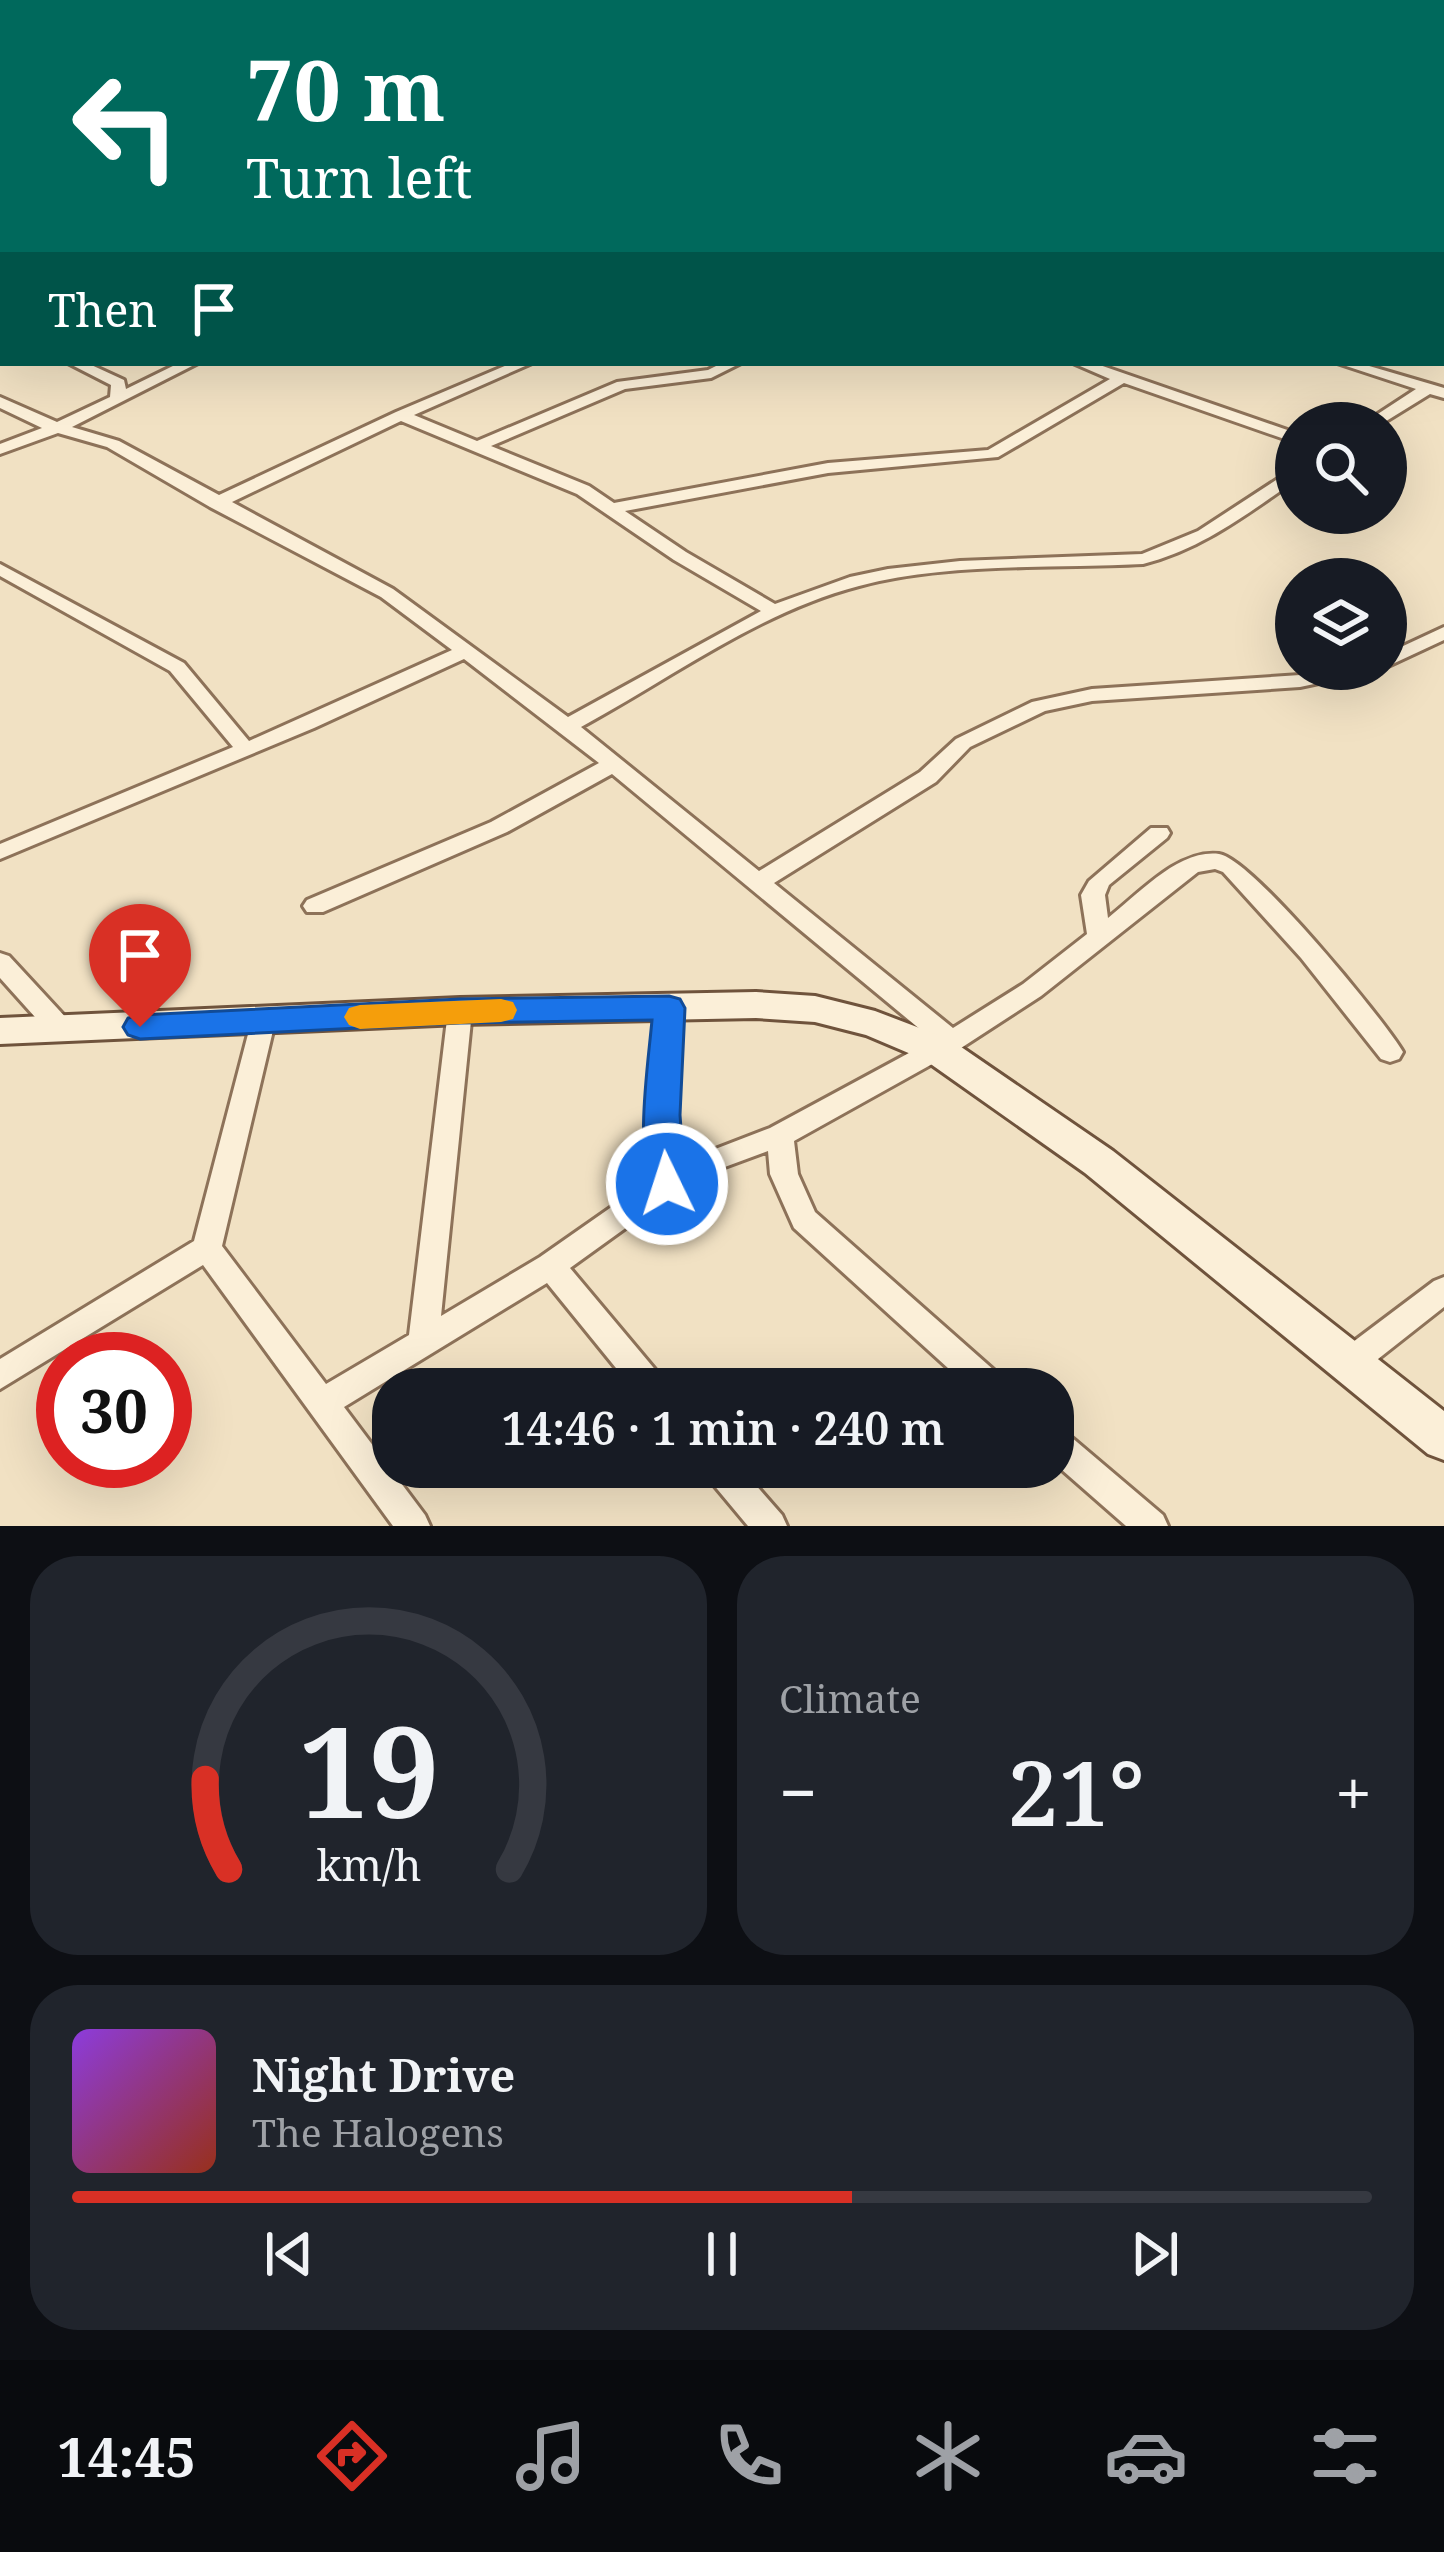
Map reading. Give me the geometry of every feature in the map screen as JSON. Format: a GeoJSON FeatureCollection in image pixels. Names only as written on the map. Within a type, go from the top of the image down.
{"type":"FeatureCollection","features":[{"type":"Feature","properties":{"kind":"main road"},"geometry":{"type":"LineString","coordinates":[[0,1031],[460,1011],[669,1008],[815,1010],[874,1024],[945,1046],[1099,1162],[1444,1439]]}},
{"type":"Feature","properties":{"kind":"street"},"geometry":{"type":"LineString","coordinates":[[81,366],[118,383],[117,398]]}},
{"type":"Feature","properties":{"kind":"street"},"geometry":{"type":"LineString","coordinates":[[5,450],[184,366]]}},
{"type":"Feature","properties":{"kind":"street"},"geometry":{"type":"LineString","coordinates":[[216,503],[401,415],[518,366]]}},
{"type":"Feature","properties":{"kind":"street"},"geometry":{"type":"LineString","coordinates":[[481,445],[622,385],[711,374],[728,366]]}},
{"type":"Feature","properties":{"kind":"street"},"geometry":{"type":"LineString","coordinates":[[1089,366],[1275,431]]}},
{"type":"Feature","properties":{"kind":"street"},"geometry":{"type":"LineString","coordinates":[[1354,366],[1436,390]]}},
{"type":"Feature","properties":{"kind":"street"},"geometry":{"type":"LineString","coordinates":[[610,509],[828,468],[992,454],[1122,377]]}},
{"type":"Feature","properties":{"kind":"street"},"geometry":{"type":"LineString","coordinates":[[1407,405],[1436,390]]}},
{"type":"Feature","properties":{"kind":"street"},"geometry":{"type":"LineString","coordinates":[[0,402],[98,440],[388,593],[567,726],[759,882],[945,1046]]}},
{"type":"Feature","properties":{"kind":"street"},"geometry":{"type":"LineString","coordinates":[[401,415],[583,490],[775,612]]}},
{"type":"Feature","properties":{"kind":"street"},"geometry":{"type":"LineString","coordinates":[[5,450],[98,440]]}},
{"type":"Feature","properties":{"kind":"street"},"geometry":{"type":"LineString","coordinates":[[567,726],[775,612],[855,582],[908,573],[1143,560],[1209,532],[1275,486]]}},
{"type":"Feature","properties":{"kind":"street"},"geometry":{"type":"LineString","coordinates":[[0,569],[177,667],[245,749]]}},
{"type":"Feature","properties":{"kind":"street"},"geometry":{"type":"LineString","coordinates":[[1407,651],[1444,634]]}},
{"type":"Feature","properties":{"kind":"street"},"geometry":{"type":"LineString","coordinates":[[1,850],[463,652]]}},
{"type":"Feature","properties":{"kind":"street"},"geometry":{"type":"LineString","coordinates":[[759,882],[928,777],[963,743],[1039,706],[1092,695],[1275,683]]}},
{"type":"Feature","properties":{"kind":"street"},"geometry":{"type":"LineString","coordinates":[[315,906],[499,827],[612,765]]}},
{"type":"Feature","properties":{"kind":"street"},"geometry":{"type":"LineString","coordinates":[[1099,937],[1093,895],[1100,881],[1160,833]]}},
{"type":"Feature","properties":{"kind":"street"},"geometry":{"type":"LineString","coordinates":[[323,1403],[550,1266],[667,1184],[704,1163],[780,1136],[945,1046],[1032,990],[1190,865],[1225,863],[1310,952],[1390,1052]]}},
{"type":"Feature","properties":{"kind":"street"},"geometry":{"type":"LineString","coordinates":[[0,962],[61,1028]]}},
{"type":"Feature","properties":{"kind":"street"},"geometry":{"type":"LineString","coordinates":[[667,1184],[662,1115],[669,1008]]}},
{"type":"Feature","properties":{"kind":"street"},"geometry":{"type":"LineString","coordinates":[[423,1341],[460,1011]]}},
{"type":"Feature","properties":{"kind":"street"},"geometry":{"type":"LineString","coordinates":[[0,1375],[207,1249],[262,1022]]}},
{"type":"Feature","properties":{"kind":"street"},"geometry":{"type":"LineString","coordinates":[[780,1136],[784,1174],[804,1220],[970,1368]]}},
{"type":"Feature","properties":{"kind":"street"},"geometry":{"type":"LineString","coordinates":[[207,1249],[413,1526]]}},
{"type":"Feature","properties":{"kind":"street"},"geometry":{"type":"LineString","coordinates":[[550,1266],[635,1368]]}},
{"type":"Feature","properties":{"kind":"street"},"geometry":{"type":"LineString","coordinates":[[1348,1364],[1444,1290]]}},
{"type":"Feature","properties":{"kind":"street"},"geometry":{"type":"LineString","coordinates":[[1074,1460],[1151,1526]]}},
{"type":"Feature","properties":{"kind":"street"},"geometry":{"type":"LineString","coordinates":[[737,1488],[770,1526]]}},
{"type":"Feature","properties":{"kind":"slow traffic"},"geometry":{"type":"LineString","coordinates":[[360,1017],[501,1010]]}},
{"type":"Feature","properties":{"kind":"route"},"geometry":{"type":"LineString","coordinates":[[140,1027],[460,1011],[669,1008],[662,1115],[667,1184]]}}]}
